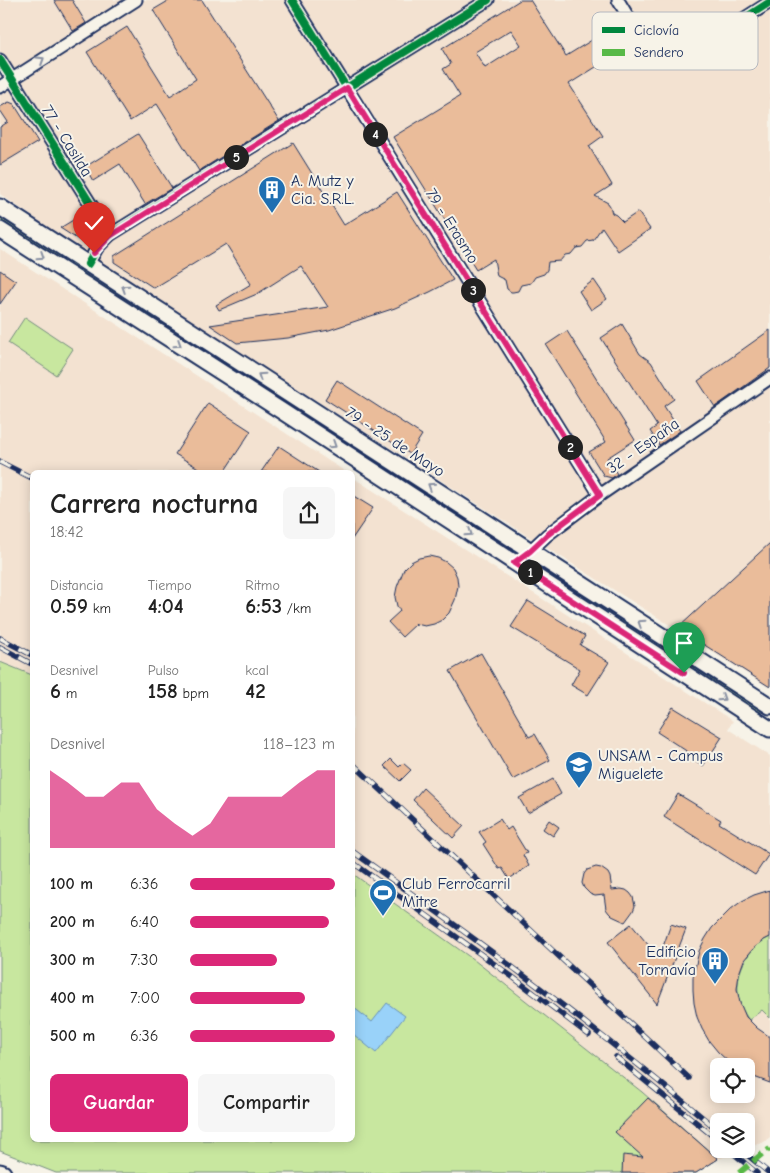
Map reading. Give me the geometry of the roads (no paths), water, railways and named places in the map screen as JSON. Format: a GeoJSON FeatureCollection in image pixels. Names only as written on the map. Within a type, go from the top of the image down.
{"type":"FeatureCollection","features":[{"type":"Feature","properties":{"kind":"main road","name":"79 - 25 de Mayo"},"geometry":{"type":"LineString","coordinates":[[0,207],[770,706]]}},
{"type":"Feature","properties":{"kind":"main road"},"geometry":{"type":"LineString","coordinates":[[0,230],[770,729]]}},
{"type":"Feature","properties":{"kind":"street"},"geometry":{"type":"LineString","coordinates":[[0,87],[136,0]]}},
{"type":"Feature","properties":{"kind":"street","name":"79 - Erasmo"},"geometry":{"type":"LineString","coordinates":[[292,0],[600,495]]}},
{"type":"Feature","properties":{"kind":"street"},"geometry":{"type":"LineString","coordinates":[[88,264],[97,248],[110,236],[488,0]]}},
{"type":"Feature","properties":{"kind":"street"},"geometry":{"type":"LineString","coordinates":[[618,0],[625,12]]}},
{"type":"Feature","properties":{"kind":"street"},"geometry":{"type":"LineString","coordinates":[[754,12],[770,2]]}},
{"type":"Feature","properties":{"kind":"street","name":"77 - Casilda"},"geometry":{"type":"LineString","coordinates":[[0,60],[110,236]]}},
{"type":"Feature","properties":{"kind":"street","name":"32 - España"},"geometry":{"type":"LineString","coordinates":[[514,563],[600,495],[770,378]]}},
{"type":"Feature","properties":{"kind":"water"},"geometry":{"type":"Polygon","coordinates":[[[387,1003],[405,1016],[376,1053],[355,1036],[355,1009],[372,1022],[387,1003]]]}},
{"type":"Feature","properties":{"kind":"railway"},"geometry":{"type":"LineString","coordinates":[[0,462],[30,477]]}},
{"type":"Feature","properties":{"kind":"railway"},"geometry":{"type":"LineString","coordinates":[[0,638],[30,654]]}},
{"type":"Feature","properties":{"kind":"railway"},"geometry":{"type":"LineString","coordinates":[[0,647],[30,663]]}},
{"type":"Feature","properties":{"kind":"railway"},"geometry":{"type":"LineString","coordinates":[[355,766],[689,1078]]}},
{"type":"Feature","properties":{"kind":"railway"},"geometry":{"type":"LineString","coordinates":[[355,853],[544,991],[710,1124]]}},
{"type":"Feature","properties":{"kind":"railway"},"geometry":{"type":"LineString","coordinates":[[355,864],[514,978],[589,1035]]}},
{"type":"Feature","properties":{"kind":"railway"},"geometry":{"type":"LineString","coordinates":[[616,1057],[710,1134]]}},
{"type":"Feature","properties":{"kind":"railway"},"geometry":{"type":"LineString","coordinates":[[739,1158],[757,1173]]}},
{"type":"Feature","properties":{"kind":"railway"},"geometry":{"type":"LineString","coordinates":[[751,1158],[769,1173]]}},
{"type":"Feature","properties":{"kind":"place","name":"A. Mutz y Cia. S.R.L."},"geometry":{"type":"Point","coordinates":[272,214]}},
{"type":"Feature","properties":{"kind":"place","name":"UNSAM - Campus Miguelete"},"geometry":{"type":"Point","coordinates":[579,789]}},
{"type":"Feature","properties":{"kind":"place","name":"Club Ferrocarril Mitre"},"geometry":{"type":"Point","coordinates":[383,917]}},
{"type":"Feature","properties":{"kind":"place","name":"Edificio Tornavía"},"geometry":{"type":"Point","coordinates":[715,985]}}]}
